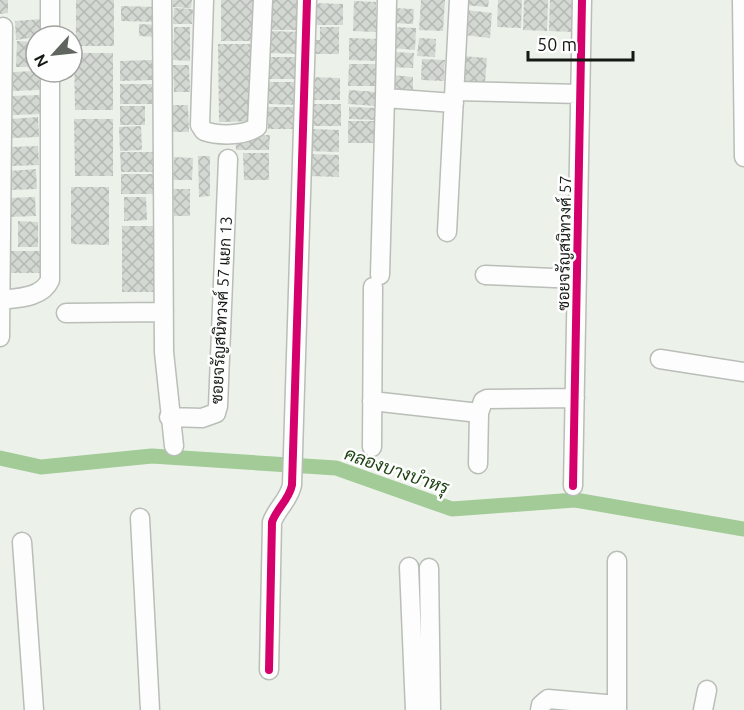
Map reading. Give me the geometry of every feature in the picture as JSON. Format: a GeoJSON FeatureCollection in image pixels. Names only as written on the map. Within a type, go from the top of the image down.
{"type":"FeatureCollection","features":[{"type":"Feature","properties":{"kind":"street"},"geometry":{"type":"LineString","coordinates":[[50,0],[50,24]]}},
{"type":"Feature","properties":{"kind":"street"},"geometry":{"type":"LineString","coordinates":[[162,0],[164,312],[169,417],[174,446]]}},
{"type":"Feature","properties":{"kind":"street"},"geometry":{"type":"LineString","coordinates":[[204,0],[200,125],[204,131],[212,134],[249,132],[257,127],[263,0]]}},
{"type":"Feature","properties":{"kind":"street"},"geometry":{"type":"LineString","coordinates":[[268,669],[272,522],[276,512],[289,497],[292,472],[307,0]]}},
{"type":"Feature","properties":{"kind":"street"},"geometry":{"type":"LineString","coordinates":[[372,447],[387,0]]}},
{"type":"Feature","properties":{"kind":"street"},"geometry":{"type":"LineString","coordinates":[[447,232],[459,0]]}},
{"type":"Feature","properties":{"kind":"street","name":"ซอยจรัญสนิทวงศ์ 57"},"geometry":{"type":"LineString","coordinates":[[573,486],[582,0]]}},
{"type":"Feature","properties":{"kind":"street"},"geometry":{"type":"LineString","coordinates":[[742,0],[744,157]]}},
{"type":"Feature","properties":{"kind":"street"},"geometry":{"type":"LineString","coordinates":[[0,337],[3,27]]}},
{"type":"Feature","properties":{"kind":"street"},"geometry":{"type":"LineString","coordinates":[[0,300],[37,294],[46,289],[51,280],[50,84]]}},
{"type":"Feature","properties":{"kind":"street"},"geometry":{"type":"LineString","coordinates":[[384,98],[580,94]]}},
{"type":"Feature","properties":{"kind":"street","name":"ซอยจรัญสนิทวงศ์ 57 แยก 13"},"geometry":{"type":"LineString","coordinates":[[169,417],[210,417],[216,413],[218,406],[228,159]]}},
{"type":"Feature","properties":{"kind":"street"},"geometry":{"type":"LineString","coordinates":[[485,275],[577,279]]}},
{"type":"Feature","properties":{"kind":"street"},"geometry":{"type":"LineString","coordinates":[[66,313],[164,312]]}},
{"type":"Feature","properties":{"kind":"street"},"geometry":{"type":"LineString","coordinates":[[660,359],[744,372]]}},
{"type":"Feature","properties":{"kind":"street"},"geometry":{"type":"LineString","coordinates":[[478,464],[479,413],[483,401],[487,399],[575,398]]}},
{"type":"Feature","properties":{"kind":"street"},"geometry":{"type":"LineString","coordinates":[[372,401],[479,413]]}},
{"type":"Feature","properties":{"kind":"street"},"geometry":{"type":"LineString","coordinates":[[140,518],[150,710]]}},
{"type":"Feature","properties":{"kind":"street"},"geometry":{"type":"LineString","coordinates":[[22,542],[33,710]]}},
{"type":"Feature","properties":{"kind":"street"},"geometry":{"type":"LineString","coordinates":[[540,710],[541,705],[548,699],[617,708],[617,561]]}},
{"type":"Feature","properties":{"kind":"street"},"geometry":{"type":"LineString","coordinates":[[409,567],[415,710]]}},
{"type":"Feature","properties":{"kind":"street"},"geometry":{"type":"LineString","coordinates":[[429,568],[431,710]]}},
{"type":"Feature","properties":{"kind":"street"},"geometry":{"type":"LineString","coordinates":[[703,710],[707,690]]}},
{"type":"Feature","properties":{"kind":"building"},"geometry":{"type":"Polygon","coordinates":[[[0,0],[8,0],[8,13],[0,14],[0,0]]]}},
{"type":"Feature","properties":{"kind":"building"},"geometry":{"type":"Polygon","coordinates":[[[76,0],[114,0],[114,46],[84,46],[84,24],[76,24],[76,0]]]}},
{"type":"Feature","properties":{"kind":"building"},"geometry":{"type":"Polygon","coordinates":[[[173,0],[192,0],[191,8],[173,7],[173,0]]]}},
{"type":"Feature","properties":{"kind":"building"},"geometry":{"type":"Polygon","coordinates":[[[221,0],[256,0],[255,41],[221,41],[221,0]]]}},
{"type":"Feature","properties":{"kind":"building"},"geometry":{"type":"Polygon","coordinates":[[[269,0],[299,0],[300,30],[269,30],[269,0]]]}},
{"type":"Feature","properties":{"kind":"building"},"geometry":{"type":"Polygon","coordinates":[[[421,0],[445,0],[443,31],[419,30],[421,0]]]}},
{"type":"Feature","properties":{"kind":"building"},"geometry":{"type":"Polygon","coordinates":[[[463,0],[489,0],[488,7],[463,5],[463,0]]]}},
{"type":"Feature","properties":{"kind":"building"},"geometry":{"type":"Polygon","coordinates":[[[498,0],[522,0],[521,28],[497,27],[498,0]]]}},
{"type":"Feature","properties":{"kind":"building"},"geometry":{"type":"Polygon","coordinates":[[[524,0],[548,0],[547,31],[523,30],[524,0]]]}},
{"type":"Feature","properties":{"kind":"building"},"geometry":{"type":"Polygon","coordinates":[[[550,0],[574,0],[573,32],[549,31],[550,0]]]}},
{"type":"Feature","properties":{"kind":"building"},"geometry":{"type":"Polygon","coordinates":[[[354,1],[376,2],[376,32],[353,31],[354,1]]]}},
{"type":"Feature","properties":{"kind":"building"},"geometry":{"type":"Polygon","coordinates":[[[313,3],[343,4],[343,25],[313,25],[313,3]]]}},
{"type":"Feature","properties":{"kind":"building"},"geometry":{"type":"Polygon","coordinates":[[[121,6],[158,7],[158,22],[121,21],[121,6]]]}},
{"type":"Feature","properties":{"kind":"building"},"geometry":{"type":"Polygon","coordinates":[[[174,8],[193,9],[192,24],[173,24],[174,8]]]}},
{"type":"Feature","properties":{"kind":"building"},"geometry":{"type":"Polygon","coordinates":[[[392,8],[414,9],[413,24],[392,23],[392,8]]]}},
{"type":"Feature","properties":{"kind":"building"},"geometry":{"type":"Polygon","coordinates":[[[466,10],[492,13],[490,38],[464,35],[466,10]]]}},
{"type":"Feature","properties":{"kind":"building"},"geometry":{"type":"Polygon","coordinates":[[[42,19],[42,24],[24,24],[24,39],[16,40],[15,21],[42,19]]]}},
{"type":"Feature","properties":{"kind":"building"},"geometry":{"type":"Polygon","coordinates":[[[139,24],[159,25],[158,37],[139,36],[139,24]]]}},
{"type":"Feature","properties":{"kind":"building"},"geometry":{"type":"Polygon","coordinates":[[[174,27],[190,27],[190,61],[173,60],[174,27]]]}},
{"type":"Feature","properties":{"kind":"building"},"geometry":{"type":"Polygon","coordinates":[[[320,27],[339,27],[339,54],[310,54],[311,40],[320,40],[320,27]]]}},
{"type":"Feature","properties":{"kind":"building"},"geometry":{"type":"Polygon","coordinates":[[[393,27],[416,28],[415,50],[392,48],[393,27]]]}},
{"type":"Feature","properties":{"kind":"building"},"geometry":{"type":"Polygon","coordinates":[[[269,31],[299,32],[299,54],[269,53],[269,31]]]}},
{"type":"Feature","properties":{"kind":"building"},"geometry":{"type":"Polygon","coordinates":[[[349,38],[379,39],[379,61],[349,60],[349,38]]]}},
{"type":"Feature","properties":{"kind":"building"},"geometry":{"type":"Polygon","coordinates":[[[419,38],[436,39],[435,57],[417,56],[419,38]]]}},
{"type":"Feature","properties":{"kind":"building"},"geometry":{"type":"Polygon","coordinates":[[[17,41],[24,41],[24,67],[16,67],[17,41]]]}},
{"type":"Feature","properties":{"kind":"building"},"geometry":{"type":"Polygon","coordinates":[[[218,44],[254,44],[255,121],[219,122],[218,44]]]}},
{"type":"Feature","properties":{"kind":"building"},"geometry":{"type":"Polygon","coordinates":[[[392,52],[414,53],[413,68],[391,67],[392,52]]]}},
{"type":"Feature","properties":{"kind":"building"},"geometry":{"type":"Polygon","coordinates":[[[84,53],[113,53],[113,110],[75,110],[75,84],[84,84],[84,53]]]}},
{"type":"Feature","properties":{"kind":"building"},"geometry":{"type":"Polygon","coordinates":[[[462,56],[487,58],[485,83],[460,81],[462,56]]]}},
{"type":"Feature","properties":{"kind":"building"},"geometry":{"type":"Polygon","coordinates":[[[269,57],[299,57],[299,79],[269,79],[269,57]]]}},
{"type":"Feature","properties":{"kind":"building"},"geometry":{"type":"Polygon","coordinates":[[[422,59],[445,60],[444,81],[421,80],[422,59]]]}},
{"type":"Feature","properties":{"kind":"building"},"geometry":{"type":"Polygon","coordinates":[[[152,60],[153,80],[120,81],[120,61],[152,60]]]}},
{"type":"Feature","properties":{"kind":"building"},"geometry":{"type":"Polygon","coordinates":[[[349,64],[379,64],[379,86],[348,86],[349,64]]]}},
{"type":"Feature","properties":{"kind":"building"},"geometry":{"type":"Polygon","coordinates":[[[173,65],[189,65],[190,92],[174,92],[173,65]]]}},
{"type":"Feature","properties":{"kind":"building"},"geometry":{"type":"Polygon","coordinates":[[[12,72],[24,72],[24,84],[40,84],[40,90],[13,91],[12,72]]]}},
{"type":"Feature","properties":{"kind":"building"},"geometry":{"type":"Polygon","coordinates":[[[392,75],[413,77],[413,92],[391,90],[392,75]]]}},
{"type":"Feature","properties":{"kind":"building"},"geometry":{"type":"Polygon","coordinates":[[[310,77],[340,78],[340,100],[310,100],[310,77]]]}},
{"type":"Feature","properties":{"kind":"building"},"geometry":{"type":"Polygon","coordinates":[[[269,82],[299,82],[299,105],[269,104],[269,82]]]}},
{"type":"Feature","properties":{"kind":"building"},"geometry":{"type":"Polygon","coordinates":[[[120,84],[152,84],[152,104],[120,104],[120,84]]]}},
{"type":"Feature","properties":{"kind":"building"},"geometry":{"type":"Polygon","coordinates":[[[349,90],[378,92],[377,106],[348,104],[349,90]]]}},
{"type":"Feature","properties":{"kind":"building"},"geometry":{"type":"Polygon","coordinates":[[[40,95],[41,114],[13,115],[12,96],[40,95]]]}},
{"type":"Feature","properties":{"kind":"building"},"geometry":{"type":"Polygon","coordinates":[[[311,104],[341,104],[341,126],[311,126],[311,104]]]}},
{"type":"Feature","properties":{"kind":"building"},"geometry":{"type":"Polygon","coordinates":[[[172,105],[188,105],[189,132],[173,132],[172,105]]]}},
{"type":"Feature","properties":{"kind":"building"},"geometry":{"type":"Polygon","coordinates":[[[120,106],[145,106],[145,125],[120,125],[120,106]]]}},
{"type":"Feature","properties":{"kind":"building"},"geometry":{"type":"Polygon","coordinates":[[[268,107],[298,107],[298,129],[268,129],[268,107]]]}},
{"type":"Feature","properties":{"kind":"building"},"geometry":{"type":"Polygon","coordinates":[[[349,107],[378,108],[377,120],[349,119],[349,107]]]}},
{"type":"Feature","properties":{"kind":"building"},"geometry":{"type":"Polygon","coordinates":[[[38,117],[39,137],[12,138],[11,119],[38,117]]]}},
{"type":"Feature","properties":{"kind":"building"},"geometry":{"type":"Polygon","coordinates":[[[74,119],[113,119],[113,176],[75,176],[74,119]]]}},
{"type":"Feature","properties":{"kind":"building"},"geometry":{"type":"Polygon","coordinates":[[[348,121],[378,121],[378,143],[348,143],[348,121]]]}},
{"type":"Feature","properties":{"kind":"building"},"geometry":{"type":"Polygon","coordinates":[[[141,126],[142,150],[120,151],[119,127],[141,126]]]}},
{"type":"Feature","properties":{"kind":"building"},"geometry":{"type":"Polygon","coordinates":[[[309,129],[339,130],[339,152],[308,151],[309,129]]]}},
{"type":"Feature","properties":{"kind":"building"},"geometry":{"type":"Polygon","coordinates":[[[235,135],[270,135],[269,150],[236,150],[235,135]]]}},
{"type":"Feature","properties":{"kind":"building"},"geometry":{"type":"Polygon","coordinates":[[[38,146],[39,165],[12,166],[11,147],[38,146]]]}},
{"type":"Feature","properties":{"kind":"building"},"geometry":{"type":"Polygon","coordinates":[[[120,152],[153,152],[153,172],[121,172],[120,152]]]}},
{"type":"Feature","properties":{"kind":"building"},"geometry":{"type":"Polygon","coordinates":[[[243,153],[269,153],[269,180],[244,180],[243,153]]]}},
{"type":"Feature","properties":{"kind":"building"},"geometry":{"type":"Polygon","coordinates":[[[309,154],[339,155],[339,177],[309,176],[309,154]]]}},
{"type":"Feature","properties":{"kind":"building"},"geometry":{"type":"Polygon","coordinates":[[[198,156],[210,156],[210,196],[199,197],[198,156]]]}},
{"type":"Feature","properties":{"kind":"building"},"geometry":{"type":"Polygon","coordinates":[[[174,157],[193,158],[192,180],[173,180],[174,157]]]}},
{"type":"Feature","properties":{"kind":"building"},"geometry":{"type":"Polygon","coordinates":[[[36,169],[37,189],[10,190],[9,171],[36,169]]]}},
{"type":"Feature","properties":{"kind":"building"},"geometry":{"type":"Polygon","coordinates":[[[121,174],[153,174],[153,194],[121,194],[121,174]]]}},
{"type":"Feature","properties":{"kind":"building"},"geometry":{"type":"Polygon","coordinates":[[[71,187],[109,187],[109,245],[71,244],[71,187]]]}},
{"type":"Feature","properties":{"kind":"building"},"geometry":{"type":"Polygon","coordinates":[[[173,189],[190,189],[190,216],[174,216],[173,189]]]}},
{"type":"Feature","properties":{"kind":"building"},"geometry":{"type":"Polygon","coordinates":[[[35,197],[36,216],[8,217],[8,198],[35,197]]]}},
{"type":"Feature","properties":{"kind":"building"},"geometry":{"type":"Polygon","coordinates":[[[124,197],[146,197],[147,220],[124,221],[124,197]]]}},
{"type":"Feature","properties":{"kind":"building"},"geometry":{"type":"Polygon","coordinates":[[[18,221],[38,222],[38,247],[18,247],[18,221]]]}},
{"type":"Feature","properties":{"kind":"building"},"geometry":{"type":"Polygon","coordinates":[[[122,226],[156,226],[156,292],[122,292],[122,226]]]}},
{"type":"Feature","properties":{"kind":"building"},"geometry":{"type":"Polygon","coordinates":[[[7,251],[41,251],[41,273],[7,273],[7,251]]]}},
{"type":"Feature","properties":{"kind":"waterway","name":"คลองบางบำหรุ"},"geometry":{"type":"LineString","coordinates":[[0,458],[41,467],[152,456],[336,468],[452,509],[575,500],[744,529]]}},
{"type":"Feature","properties":{"kind":"cycle path"},"geometry":{"type":"LineString","coordinates":[[269,670],[272,522],[292,485],[307,0]]}},
{"type":"Feature","properties":{"kind":"cycle path"},"geometry":{"type":"LineString","coordinates":[[573,486],[582,0]]}}]}
